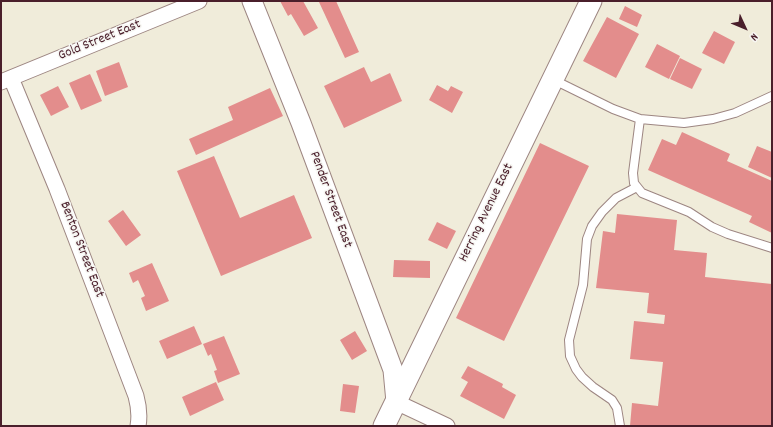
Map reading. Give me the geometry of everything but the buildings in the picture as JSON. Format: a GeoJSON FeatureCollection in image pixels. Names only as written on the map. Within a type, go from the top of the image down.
{"type":"FeatureCollection","features":[{"type":"Feature","properties":{"kind":"main road","name":"Herring Avenue East"},"geometry":{"type":"LineString","coordinates":[[384,426],[591,1]]}},
{"type":"Feature","properties":{"kind":"street","name":"Gold Street East"},"geometry":{"type":"LineString","coordinates":[[6,80],[199,1]]}},
{"type":"Feature","properties":{"kind":"street","name":"Pender Street East"},"geometry":{"type":"LineString","coordinates":[[252,1],[301,122],[392,370],[396,402]]}},
{"type":"Feature","properties":{"kind":"street","name":"Benton Street East"},"geometry":{"type":"LineString","coordinates":[[6,80],[57,189],[136,396],[139,408],[138,426]]}},
{"type":"Feature","properties":{"kind":"street"},"geometry":{"type":"LineString","coordinates":[[396,402],[447,426]]}},
{"type":"Feature","properties":{"kind":"lane"},"geometry":{"type":"LineString","coordinates":[[553,79],[613,109],[640,119],[684,123],[735,113],[772,96]]}},
{"type":"Feature","properties":{"kind":"lane"},"geometry":{"type":"LineString","coordinates":[[640,119],[632,174],[634,183],[642,193],[689,212],[718,230],[772,248]]}},
{"type":"Feature","properties":{"kind":"lane"},"geometry":{"type":"LineString","coordinates":[[620,426],[617,408],[612,400],[593,387],[576,369],[570,356],[569,340],[583,285],[587,239],[592,226],[602,212],[616,198],[638,188]]}}]}
